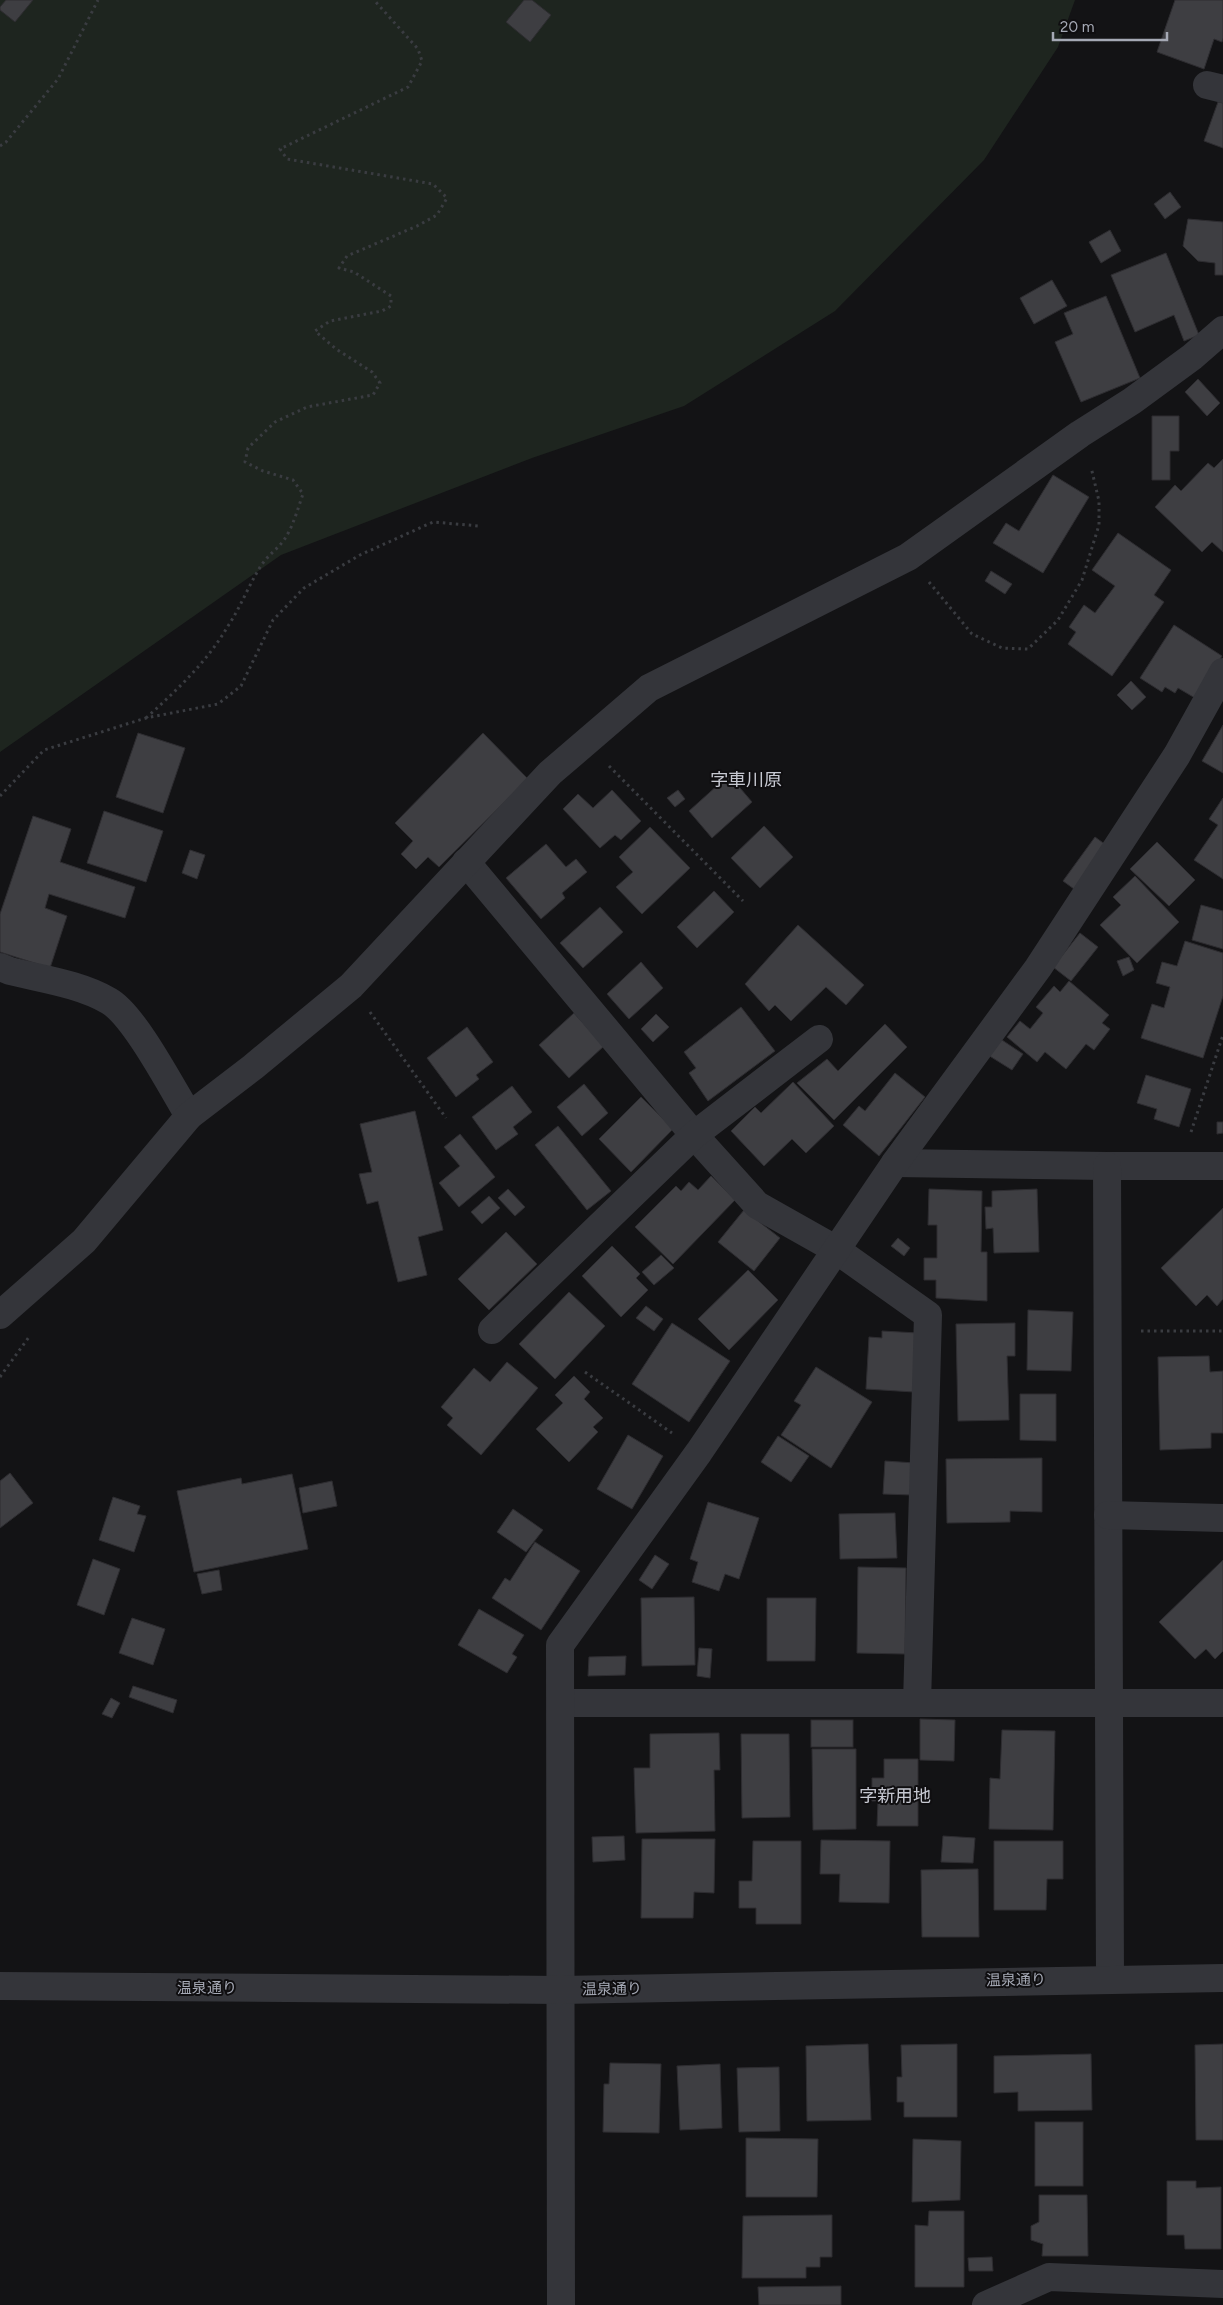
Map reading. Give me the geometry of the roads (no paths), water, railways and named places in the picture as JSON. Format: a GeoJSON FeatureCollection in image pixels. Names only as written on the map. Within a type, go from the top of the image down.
{"type":"FeatureCollection","features":[{"type":"Feature","properties":{"kind":"street"},"geometry":{"type":"LineString","coordinates":[[0,1315],[84,1241],[189,1116],[253,1067],[351,986],[550,773],[649,688],[908,557],[1080,434],[1132,401],[1223,330]]}},
{"type":"Feature","properties":{"kind":"street"},"geometry":{"type":"LineString","coordinates":[[561,2305],[560,1645],[699,1452],[835,1248],[895,1163],[1038,968],[1176,754],[1223,672]]}},
{"type":"Feature","properties":{"kind":"street"},"geometry":{"type":"LineString","coordinates":[[466,862],[694,1135],[757,1205],[835,1248],[928,1315],[917,1702]]}},
{"type":"Feature","properties":{"kind":"street"},"geometry":{"type":"LineString","coordinates":[[0,967],[95,994],[111,1002],[127,1017],[189,1116]]}},
{"type":"Feature","properties":{"kind":"street"},"geometry":{"type":"LineString","coordinates":[[492,1330],[694,1135],[820,1039]]}},
{"type":"Feature","properties":{"kind":"street"},"geometry":{"type":"LineString","coordinates":[[895,1163],[1223,1166]]}},
{"type":"Feature","properties":{"kind":"street"},"geometry":{"type":"LineString","coordinates":[[1107,1166],[1110,1978]]}},
{"type":"Feature","properties":{"kind":"street"},"geometry":{"type":"LineString","coordinates":[[1108,1515],[1223,1518]]}},
{"type":"Feature","properties":{"kind":"street"},"geometry":{"type":"LineString","coordinates":[[561,1704],[917,1702],[1223,1704]]}},
{"type":"Feature","properties":{"kind":"street","name":"温泉通り"},"geometry":{"type":"LineString","coordinates":[[0,1986],[562,1990],[1110,1978],[1223,1978]]}},
{"type":"Feature","properties":{"kind":"street"},"geometry":{"type":"LineString","coordinates":[[986,2305],[1049,2277],[1223,2284]]}},
{"type":"Feature","properties":{"kind":"district","name":"字車川原"},"geometry":{"type":"Point","coordinates":[746,780]}},
{"type":"Feature","properties":{"kind":"district","name":"字新用地"},"geometry":{"type":"Point","coordinates":[895,1796]}}]}
